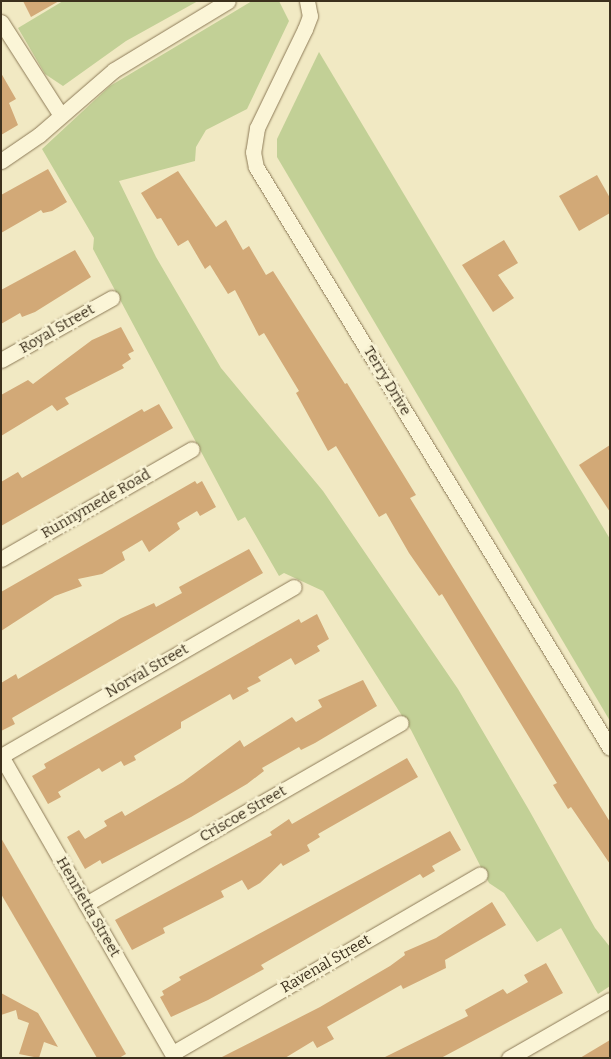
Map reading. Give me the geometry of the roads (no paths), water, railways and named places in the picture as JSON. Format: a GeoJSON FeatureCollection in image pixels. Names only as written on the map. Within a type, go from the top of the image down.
{"type":"FeatureCollection","features":[{"type":"Feature","properties":{"kind":"street"},"geometry":{"type":"LineString","coordinates":[[1,161],[114,70],[228,1]]}},
{"type":"Feature","properties":{"kind":"street","name":"Terry Drive"},"geometry":{"type":"LineString","coordinates":[[307,1],[310,16],[305,29],[257,128],[252,152],[256,167],[610,748]]}},
{"type":"Feature","properties":{"kind":"street"},"geometry":{"type":"LineString","coordinates":[[1,22],[60,114]]}},
{"type":"Feature","properties":{"kind":"street","name":"Royal Street"},"geometry":{"type":"LineString","coordinates":[[1,360],[112,298]]}},
{"type":"Feature","properties":{"kind":"street","name":"Runnymede Road"},"geometry":{"type":"LineString","coordinates":[[1,559],[192,449]]}},
{"type":"Feature","properties":{"kind":"street","name":"Norval Street"},"geometry":{"type":"LineString","coordinates":[[1,756],[294,587]]}},
{"type":"Feature","properties":{"kind":"street","name":"Criscoe Street"},"geometry":{"type":"LineString","coordinates":[[86,904],[401,723]]}},
{"type":"Feature","properties":{"kind":"street","name":"Henrietta Street"},"geometry":{"type":"LineString","coordinates":[[1,756],[174,1056]]}},
{"type":"Feature","properties":{"kind":"street","name":"Ravenal Street"},"geometry":{"type":"LineString","coordinates":[[174,1056],[480,874]]}},
{"type":"Feature","properties":{"kind":"street"},"geometry":{"type":"LineString","coordinates":[[509,1058],[610,1000]]}}]}
